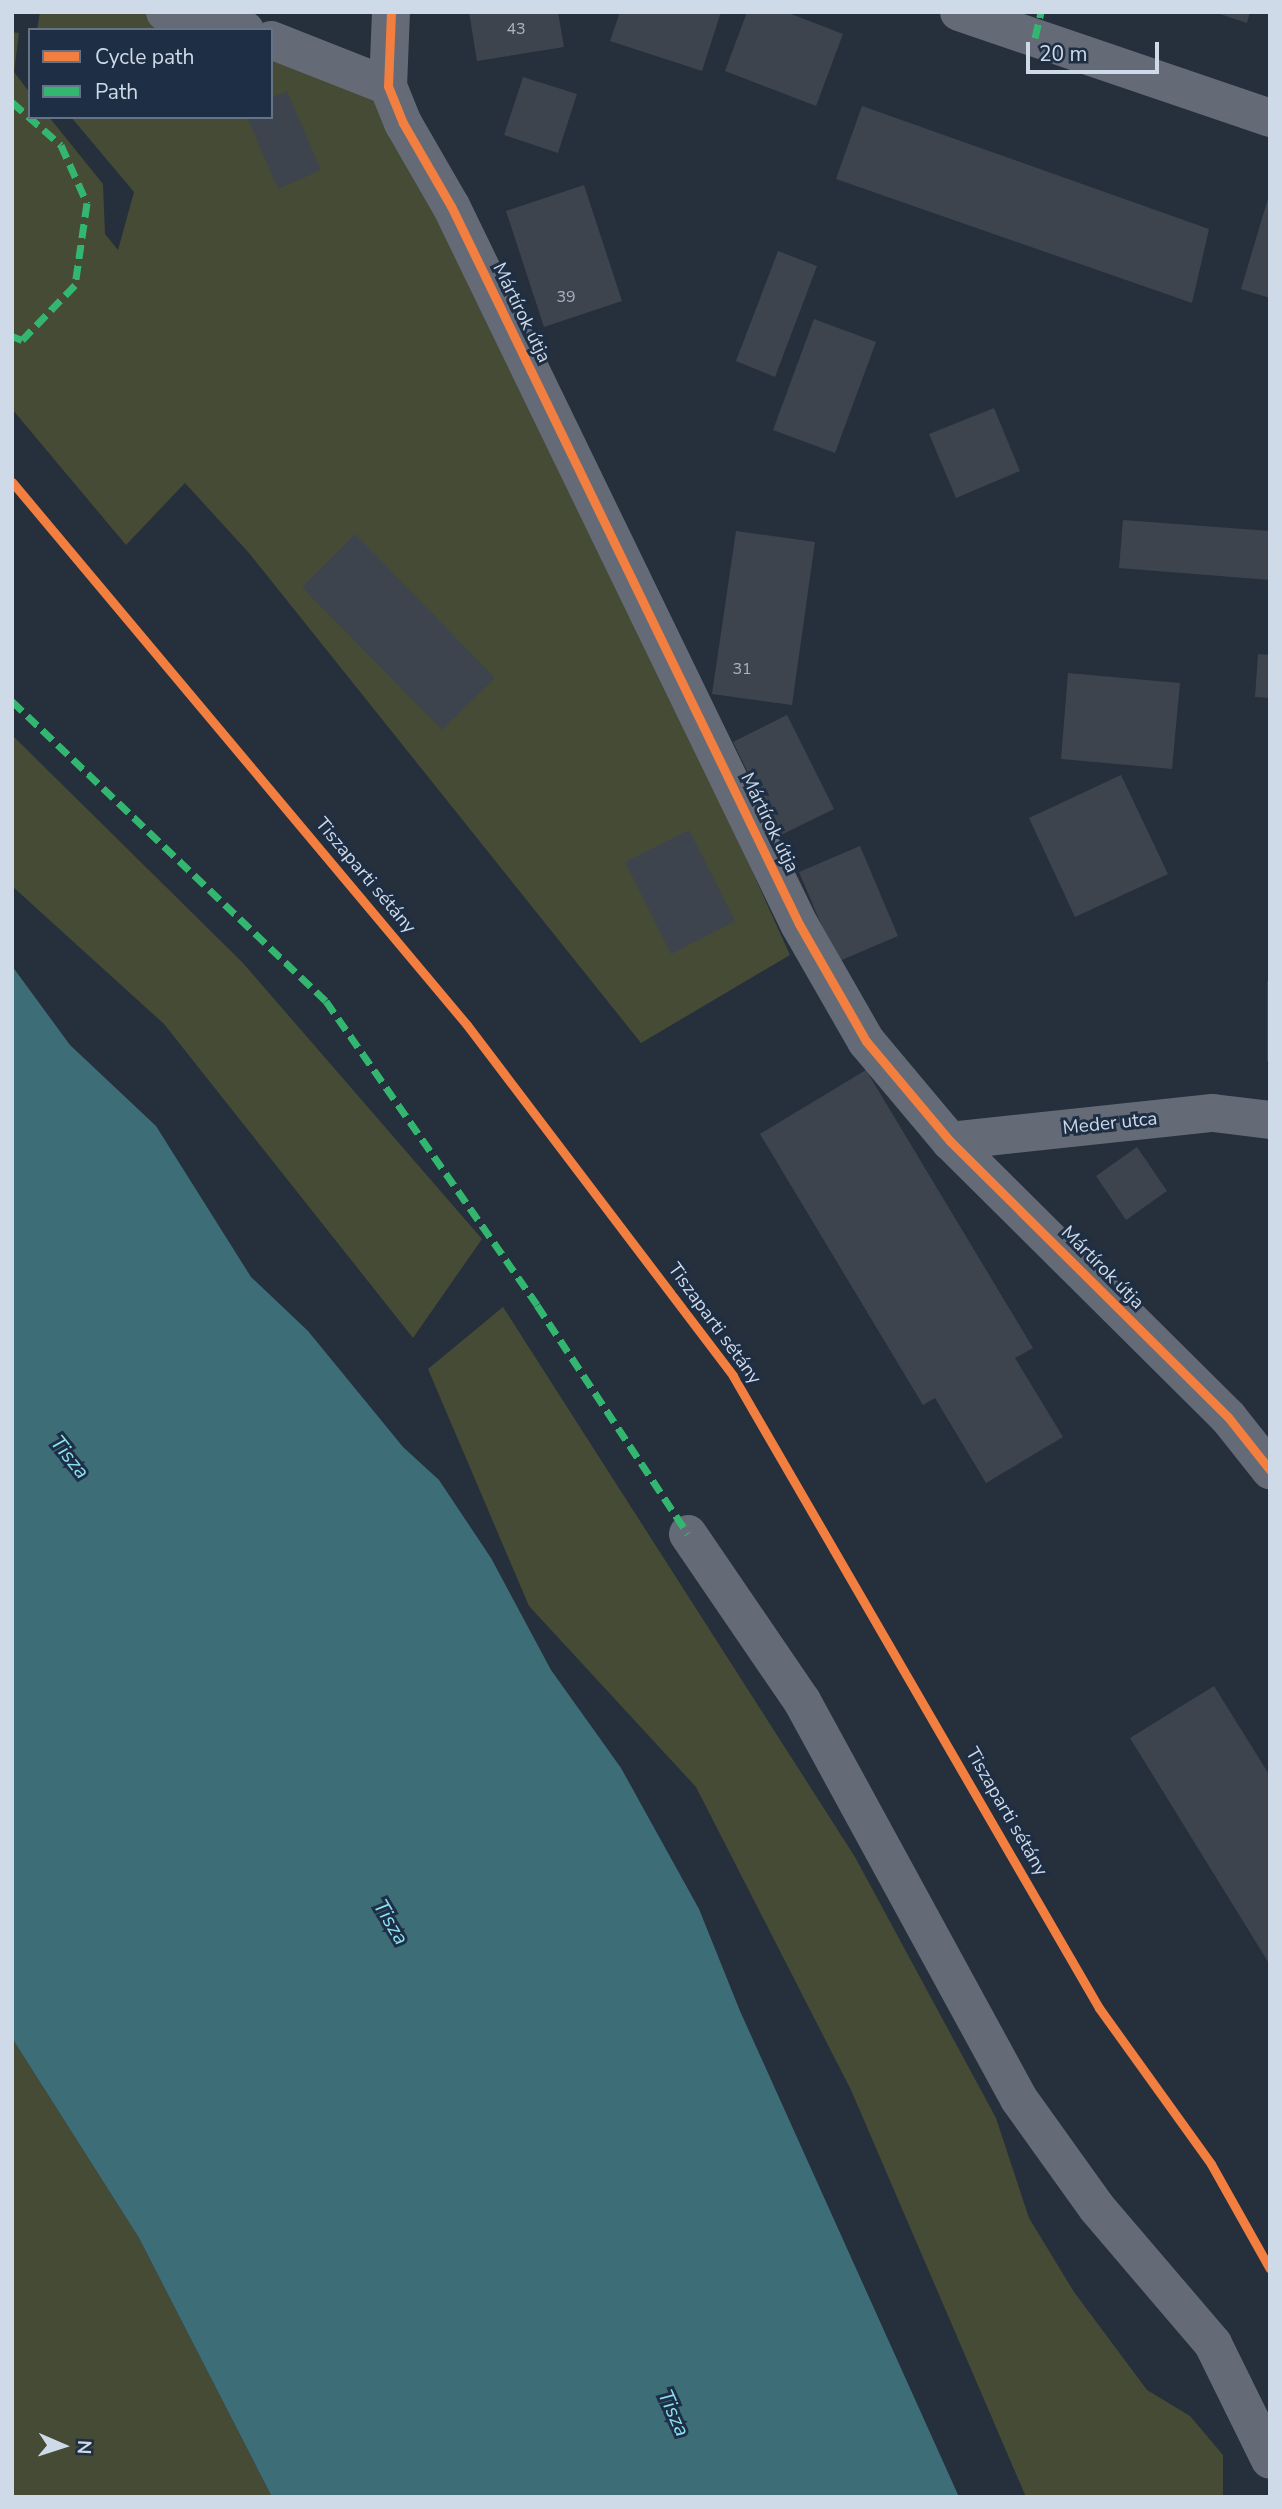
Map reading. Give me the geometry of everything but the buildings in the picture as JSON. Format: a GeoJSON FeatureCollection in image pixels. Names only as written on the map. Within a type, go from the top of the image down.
{"type":"FeatureCollection","features":[{"type":"Feature","properties":{"kind":"street"},"geometry":{"type":"LineString","coordinates":[[165,12],[239,27],[271,12]]}},
{"type":"Feature","properties":{"kind":"street"},"geometry":{"type":"LineString","coordinates":[[273,41],[388,86],[391,12]]}},
{"type":"Feature","properties":{"kind":"street"},"geometry":{"type":"LineString","coordinates":[[959,12],[1038,25],[1270,118]]}},
{"type":"Feature","properties":{"kind":"street","name":"Mártírok útja"},"geometry":{"type":"LineString","coordinates":[[388,86],[799,924],[866,1041],[950,1141],[1228,1417],[1270,1470]]}},
{"type":"Feature","properties":{"kind":"street","name":"Meder utca"},"geometry":{"type":"LineString","coordinates":[[950,1141],[1213,1113],[1270,1120]]}},
{"type":"Feature","properties":{"kind":"street"},"geometry":{"type":"LineString","coordinates":[[688,1534],[802,1701],[1019,2099],[1097,2208],[1213,2344],[1270,2460]]}},
{"type":"Feature","properties":{"kind":"green space"},"geometry":{"type":"Polygon","coordinates":[[[40,12],[165,12],[236,28],[37,28],[40,12]]]}},
{"type":"Feature","properties":{"kind":"green space"},"geometry":{"type":"Polygon","coordinates":[[[12,32],[19,33],[14,72],[28,90],[28,119],[51,119],[103,184],[105,234],[118,250],[134,192],[73,119],[273,119],[273,41],[388,86],[502,316],[790,955],[641,1043],[249,553],[185,483],[126,545],[12,409],[12,32]]]}},
{"type":"Feature","properties":{"kind":"green space"},"geometry":{"type":"Polygon","coordinates":[[[12,735],[243,963],[482,1239],[413,1338],[164,1024],[12,886],[12,735]]]}},
{"type":"Feature","properties":{"kind":"green space"},"geometry":{"type":"Polygon","coordinates":[[[503,1307],[855,1857],[996,2118],[1029,2218],[1074,2292],[1147,2390],[1190,2416],[1223,2455],[1223,2497],[1026,2497],[851,2090],[696,1787],[529,1606],[428,1369],[503,1307]]]}},
{"type":"Feature","properties":{"kind":"green space"},"geometry":{"type":"Polygon","coordinates":[[[12,2038],[139,2238],[272,2497],[12,2497],[12,2038]]]}},
{"type":"Feature","properties":{"kind":"water","name":"Tisza"},"geometry":{"type":"Polygon","coordinates":[[[12,966],[70,1045],[156,1126],[251,1277],[308,1331],[403,1447],[439,1480],[491,1558],[551,1670],[621,1768],[699,1909],[740,2011],[959,2497],[272,2497],[139,2238],[12,2038],[12,966]]]}},
{"type":"Feature","properties":{"kind":"marked path"},"geometry":{"type":"LineString","coordinates":[[1035,38],[1041,12]]}},
{"type":"Feature","properties":{"kind":"marked path"},"geometry":{"type":"LineString","coordinates":[[12,102],[28,116]]}},
{"type":"Feature","properties":{"kind":"marked path"},"geometry":{"type":"LineString","coordinates":[[12,336],[22,340],[75,285],[87,203],[61,145],[31,119]]}},
{"type":"Feature","properties":{"kind":"marked path"},"geometry":{"type":"LineString","coordinates":[[12,701],[326,1001],[537,1305],[688,1534]]}},
{"type":"Feature","properties":{"kind":"cycle path"},"geometry":{"type":"LineString","coordinates":[[391,12],[388,86],[403,123],[451,206],[799,924],[866,1041],[950,1141],[1228,1417],[1270,1470]]}},
{"type":"Feature","properties":{"kind":"cycle path","name":"Tiszaparti sétány"},"geometry":{"type":"LineString","coordinates":[[12,482],[467,1025],[733,1376],[1099,2008],[1211,2164],[1270,2269]]}}]}
